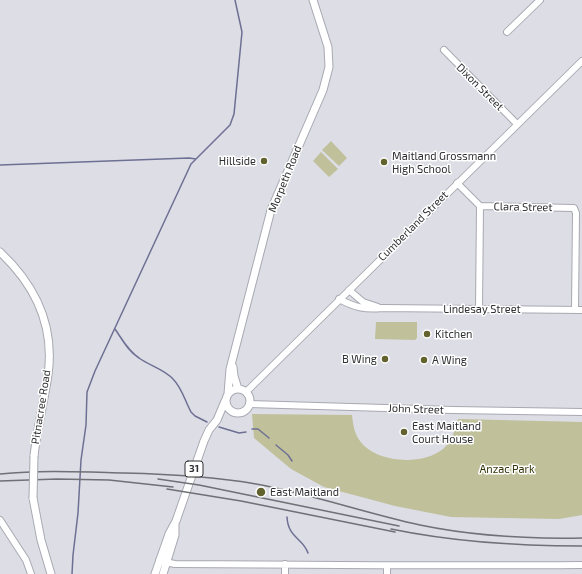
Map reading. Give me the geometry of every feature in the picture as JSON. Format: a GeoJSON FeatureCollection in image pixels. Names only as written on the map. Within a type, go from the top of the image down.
{"type":"FeatureCollection","features":[{"type":"Feature","properties":{"kind":"main road","name":"Morpeth Road"},"geometry":{"type":"LineString","coordinates":[[227,397],[228,378],[271,210],[323,90],[329,67],[328,47],[315,1]]}},
{"type":"Feature","properties":{"kind":"main road","name":"Pitnacree Road"},"geometry":{"type":"LineString","coordinates":[[0,252],[15,267],[30,287],[40,308],[46,328],[49,348],[48,373],[34,456],[33,498],[41,540],[51,574]]}},
{"type":"Feature","properties":{"kind":"main road","name":"Morpeth Road"},"geometry":{"type":"LineString","coordinates":[[233,360],[234,376],[238,389]]}},
{"type":"Feature","properties":{"kind":"main road"},"geometry":{"type":"LineString","coordinates":[[217,420],[226,416],[237,414],[245,411],[250,404],[250,398],[246,392],[238,389],[232,390],[227,397],[228,408],[237,414]]}},
{"type":"Feature","properties":{"kind":"main road","name":"31"},"geometry":{"type":"LineString","coordinates":[[154,574],[169,534],[176,521],[204,441],[209,430],[217,420],[227,397]]}},
{"type":"Feature","properties":{"kind":"main road","name":"31"},"geometry":{"type":"LineString","coordinates":[[163,574],[174,535],[176,521]]}},
{"type":"Feature","properties":{"kind":"street"},"geometry":{"type":"LineString","coordinates":[[508,32],[540,0]]}},
{"type":"Feature","properties":{"kind":"street","name":"Dixon Street"},"geometry":{"type":"LineString","coordinates":[[444,50],[517,124]]}},
{"type":"Feature","properties":{"kind":"street","name":"Cumberland Street"},"geometry":{"type":"LineString","coordinates":[[246,392],[582,61]]}},
{"type":"Feature","properties":{"kind":"street","name":"Clara Street"},"geometry":{"type":"LineString","coordinates":[[457,183],[480,206],[574,208],[576,213],[579,310]]}},
{"type":"Feature","properties":{"kind":"street"},"geometry":{"type":"LineString","coordinates":[[479,309],[480,206]]}},
{"type":"Feature","properties":{"kind":"street","name":"Lindesay Street"},"geometry":{"type":"LineString","coordinates":[[349,290],[363,302],[382,308]]}},
{"type":"Feature","properties":{"kind":"street","name":"Lindesay Street"},"geometry":{"type":"LineString","coordinates":[[339,300],[360,308],[579,310]]}},
{"type":"Feature","properties":{"kind":"street","name":"John Street"},"geometry":{"type":"LineString","coordinates":[[250,404],[439,410],[582,412]]}},
{"type":"Feature","properties":{"kind":"street"},"geometry":{"type":"LineString","coordinates":[[0,520],[26,560],[32,574]]}},
{"type":"Feature","properties":{"kind":"street"},"geometry":{"type":"LineString","coordinates":[[159,561],[175,564],[387,566],[582,565]]}},
{"type":"Feature","properties":{"kind":"street"},"geometry":{"type":"LineString","coordinates":[[285,564],[285,574]]}},
{"type":"Feature","properties":{"kind":"street"},"geometry":{"type":"LineString","coordinates":[[387,566],[388,574]]}},
{"type":"Feature","properties":{"kind":"street"},"geometry":{"type":"LineString","coordinates":[[413,566],[413,574]]}},
{"type":"Feature","properties":{"kind":"green space"},"geometry":{"type":"Polygon","coordinates":[[[331,141],[347,158],[339,166],[322,150],[331,141]]]}},
{"type":"Feature","properties":{"kind":"green space"},"geometry":{"type":"Polygon","coordinates":[[[321,152],[338,169],[329,177],[313,161],[321,152]]]}},
{"type":"Feature","properties":{"kind":"green space"},"geometry":{"type":"Polygon","coordinates":[[[376,322],[417,322],[417,338],[415,340],[375,339],[376,322]]]}},
{"type":"Feature","properties":{"kind":"green space","name":"Anzac Park"},"geometry":{"type":"Polygon","coordinates":[[[252,414],[352,415],[356,435],[367,448],[388,458],[400,460],[423,458],[443,449],[451,439],[458,419],[582,422],[582,515],[559,519],[451,517],[395,506],[324,487],[291,469],[254,438],[252,414]]]}},
{"type":"Feature","properties":{"kind":"waterway"},"geometry":{"type":"LineString","coordinates":[[72,574],[81,460],[86,425],[87,392],[95,371],[191,164],[230,125],[234,114],[242,32],[235,0]]}},
{"type":"Feature","properties":{"kind":"waterway"},"geometry":{"type":"LineString","coordinates":[[0,165],[189,158],[196,159]]}},
{"type":"Feature","properties":{"kind":"waterway"},"geometry":{"type":"LineString","coordinates":[[115,329],[135,355],[173,379],[181,390],[191,412],[195,416],[207,422]]}},
{"type":"Feature","properties":{"kind":"waterway"},"geometry":{"type":"LineString","coordinates":[[219,427],[239,433],[246,432]]}},
{"type":"Feature","properties":{"kind":"waterway"},"geometry":{"type":"LineString","coordinates":[[252,429],[258,429],[269,438]]}},
{"type":"Feature","properties":{"kind":"waterway"},"geometry":{"type":"LineString","coordinates":[[276,445],[288,455],[292,461]]}},
{"type":"Feature","properties":{"kind":"waterway"},"geometry":{"type":"LineString","coordinates":[[287,517],[290,529],[303,544],[308,553]]}},
{"type":"Feature","properties":{"kind":"railway"},"geometry":{"type":"LineString","coordinates":[[0,474],[93,472],[206,477],[277,488],[399,520],[440,529],[501,536],[582,538]]}},
{"type":"Feature","properties":{"kind":"railway"},"geometry":{"type":"LineString","coordinates":[[0,481],[57,479],[109,480],[173,487]]}},
{"type":"Feature","properties":{"kind":"railway"},"geometry":{"type":"LineString","coordinates":[[158,479],[199,485],[399,526]]}},
{"type":"Feature","properties":{"kind":"railway"},"geometry":{"type":"LineString","coordinates":[[167,489],[241,501],[395,532]]}},
{"type":"Feature","properties":{"kind":"railway"},"geometry":{"type":"LineString","coordinates":[[391,529],[462,540],[534,545],[582,546]]}},
{"type":"Feature","properties":{"kind":"place","name":"Hillside"},"geometry":{"type":"Point","coordinates":[264,161]}},
{"type":"Feature","properties":{"kind":"place","name":"Maitland Grossmann High School"},"geometry":{"type":"Point","coordinates":[384,162]}},
{"type":"Feature","properties":{"kind":"place","name":"Kitchen"},"geometry":{"type":"Point","coordinates":[427,334]}},
{"type":"Feature","properties":{"kind":"place","name":"B Wing"},"geometry":{"type":"Point","coordinates":[385,359]}},
{"type":"Feature","properties":{"kind":"place","name":"A Wing"},"geometry":{"type":"Point","coordinates":[424,360]}},
{"type":"Feature","properties":{"kind":"place","name":"East Maitland Court House"},"geometry":{"type":"Point","coordinates":[404,432]}},
{"type":"Feature","properties":{"kind":"place","name":"East Maitland"},"geometry":{"type":"Point","coordinates":[261,492]}}]}
